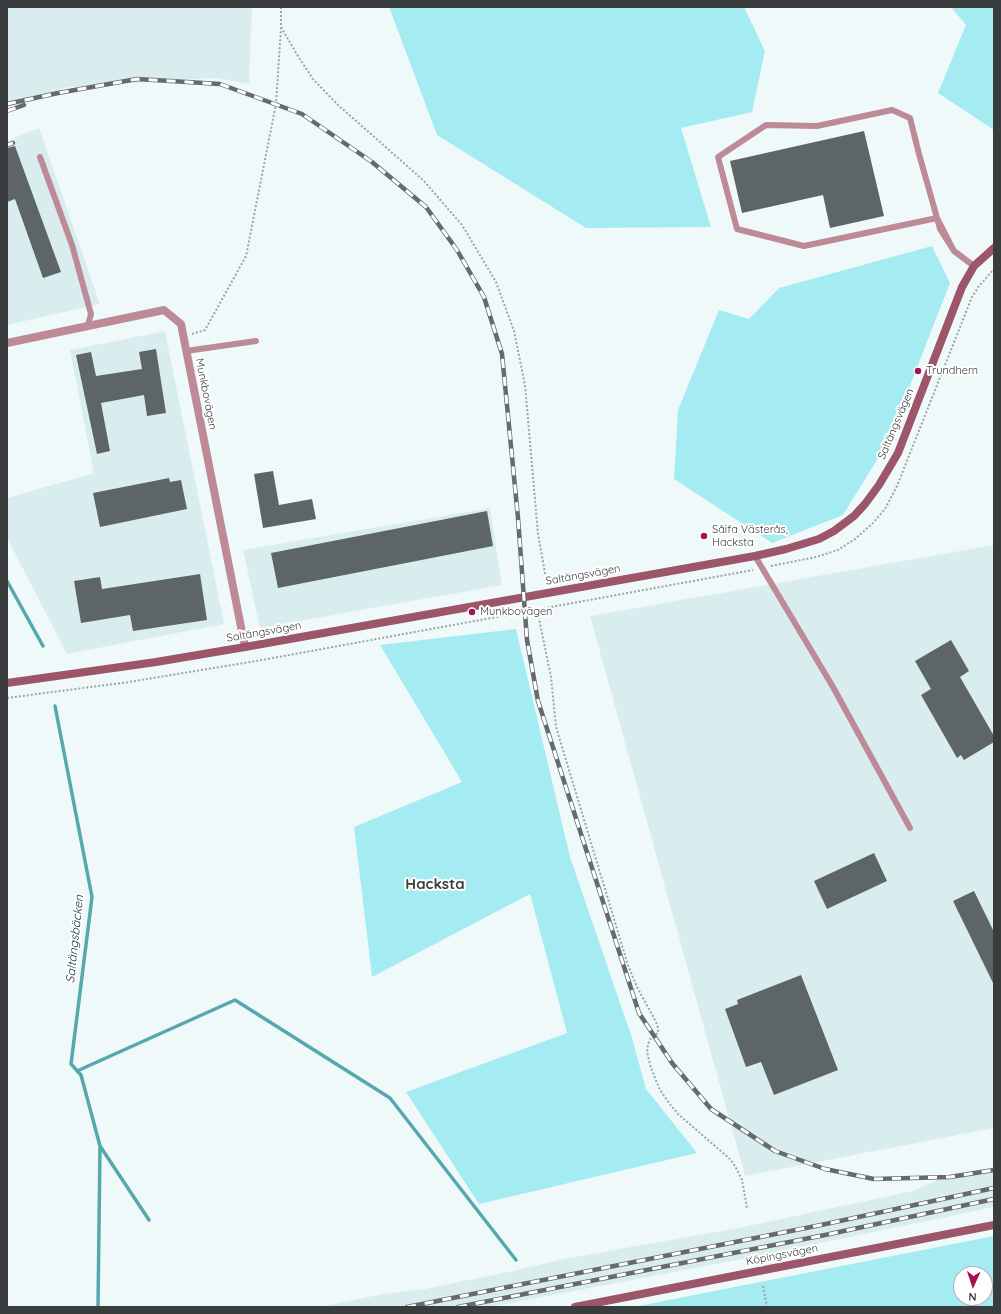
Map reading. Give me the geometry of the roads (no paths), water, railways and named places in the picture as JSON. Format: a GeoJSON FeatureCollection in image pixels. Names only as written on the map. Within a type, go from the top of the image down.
{"type":"FeatureCollection","features":[{"type":"Feature","properties":{"kind":"street","name":"Saltängsvägen"},"geometry":{"type":"LineString","coordinates":[[7,683],[156,662],[245,647],[755,556],[819,539],[834,531],[854,516],[879,485],[898,453],[962,286],[974,266],[994,248]]}},
{"type":"Feature","properties":{"kind":"street","name":"Munkbovägen"},"geometry":{"type":"LineString","coordinates":[[7,343],[164,310],[181,324],[245,647]]}},
{"type":"Feature","properties":{"kind":"street","name":"Köpingsvägen"},"geometry":{"type":"LineString","coordinates":[[575,1307],[994,1225]]}},
{"type":"Feature","properties":{"kind":"lane"},"geometry":{"type":"LineString","coordinates":[[937,218],[804,246],[737,229],[718,157],[766,125],[817,126],[892,110],[910,118],[940,229],[954,251],[974,266]]}},
{"type":"Feature","properties":{"kind":"lane"},"geometry":{"type":"LineString","coordinates":[[40,157],[72,245],[91,314],[88,325]]}},
{"type":"Feature","properties":{"kind":"lane"},"geometry":{"type":"LineString","coordinates":[[186,351],[256,342]]}},
{"type":"Feature","properties":{"kind":"lane"},"geometry":{"type":"LineString","coordinates":[[755,556],[834,687],[910,828]]}},
{"type":"Feature","properties":{"kind":"waterway","name":"Saltängsbäcken"},"geometry":{"type":"LineString","coordinates":[[7,581],[43,646]]}},
{"type":"Feature","properties":{"kind":"waterway","name":"Saltängsbäcken"},"geometry":{"type":"LineString","coordinates":[[55,706],[92,897],[71,1064],[81,1075],[100,1146],[98,1307]]}},
{"type":"Feature","properties":{"kind":"waterway"},"geometry":{"type":"LineString","coordinates":[[77,1071],[235,1000],[390,1098],[516,1260]]}},
{"type":"Feature","properties":{"kind":"waterway","name":"Saltängsbäcken"},"geometry":{"type":"LineString","coordinates":[[100,1146],[149,1220]]}},
{"type":"Feature","properties":{"kind":"railway"},"geometry":{"type":"LineString","coordinates":[[7,104],[137,79],[220,84],[302,114],[372,162],[426,207],[457,250],[484,297],[502,354],[518,518],[527,640],[538,701],[639,1013],[672,1063],[711,1109],[775,1151],[825,1169],[874,1179],[950,1177],[994,1170]]}},
{"type":"Feature","properties":{"kind":"railway"},"geometry":{"type":"LineString","coordinates":[[7,111],[24,105]]}},
{"type":"Feature","properties":{"kind":"railway"},"geometry":{"type":"LineString","coordinates":[[7,145],[13,143]]}},
{"type":"Feature","properties":{"kind":"railway"},"geometry":{"type":"LineString","coordinates":[[407,1307],[821,1225],[994,1188]]}},
{"type":"Feature","properties":{"kind":"railway"},"geometry":{"type":"LineString","coordinates":[[458,1307],[825,1235],[994,1199]]}},
{"type":"Feature","properties":{"kind":"place","name":"Trundhem"},"geometry":{"type":"Point","coordinates":[918,371]}},
{"type":"Feature","properties":{"kind":"place","name":"Såifa Västerås, Hacksta"},"geometry":{"type":"Point","coordinates":[704,536]}},
{"type":"Feature","properties":{"kind":"place","name":"Munkbovägen"},"geometry":{"type":"Point","coordinates":[472,612]}},
{"type":"Feature","properties":{"kind":"district","name":"Hacksta"},"geometry":{"type":"Point","coordinates":[435,884]}}]}
